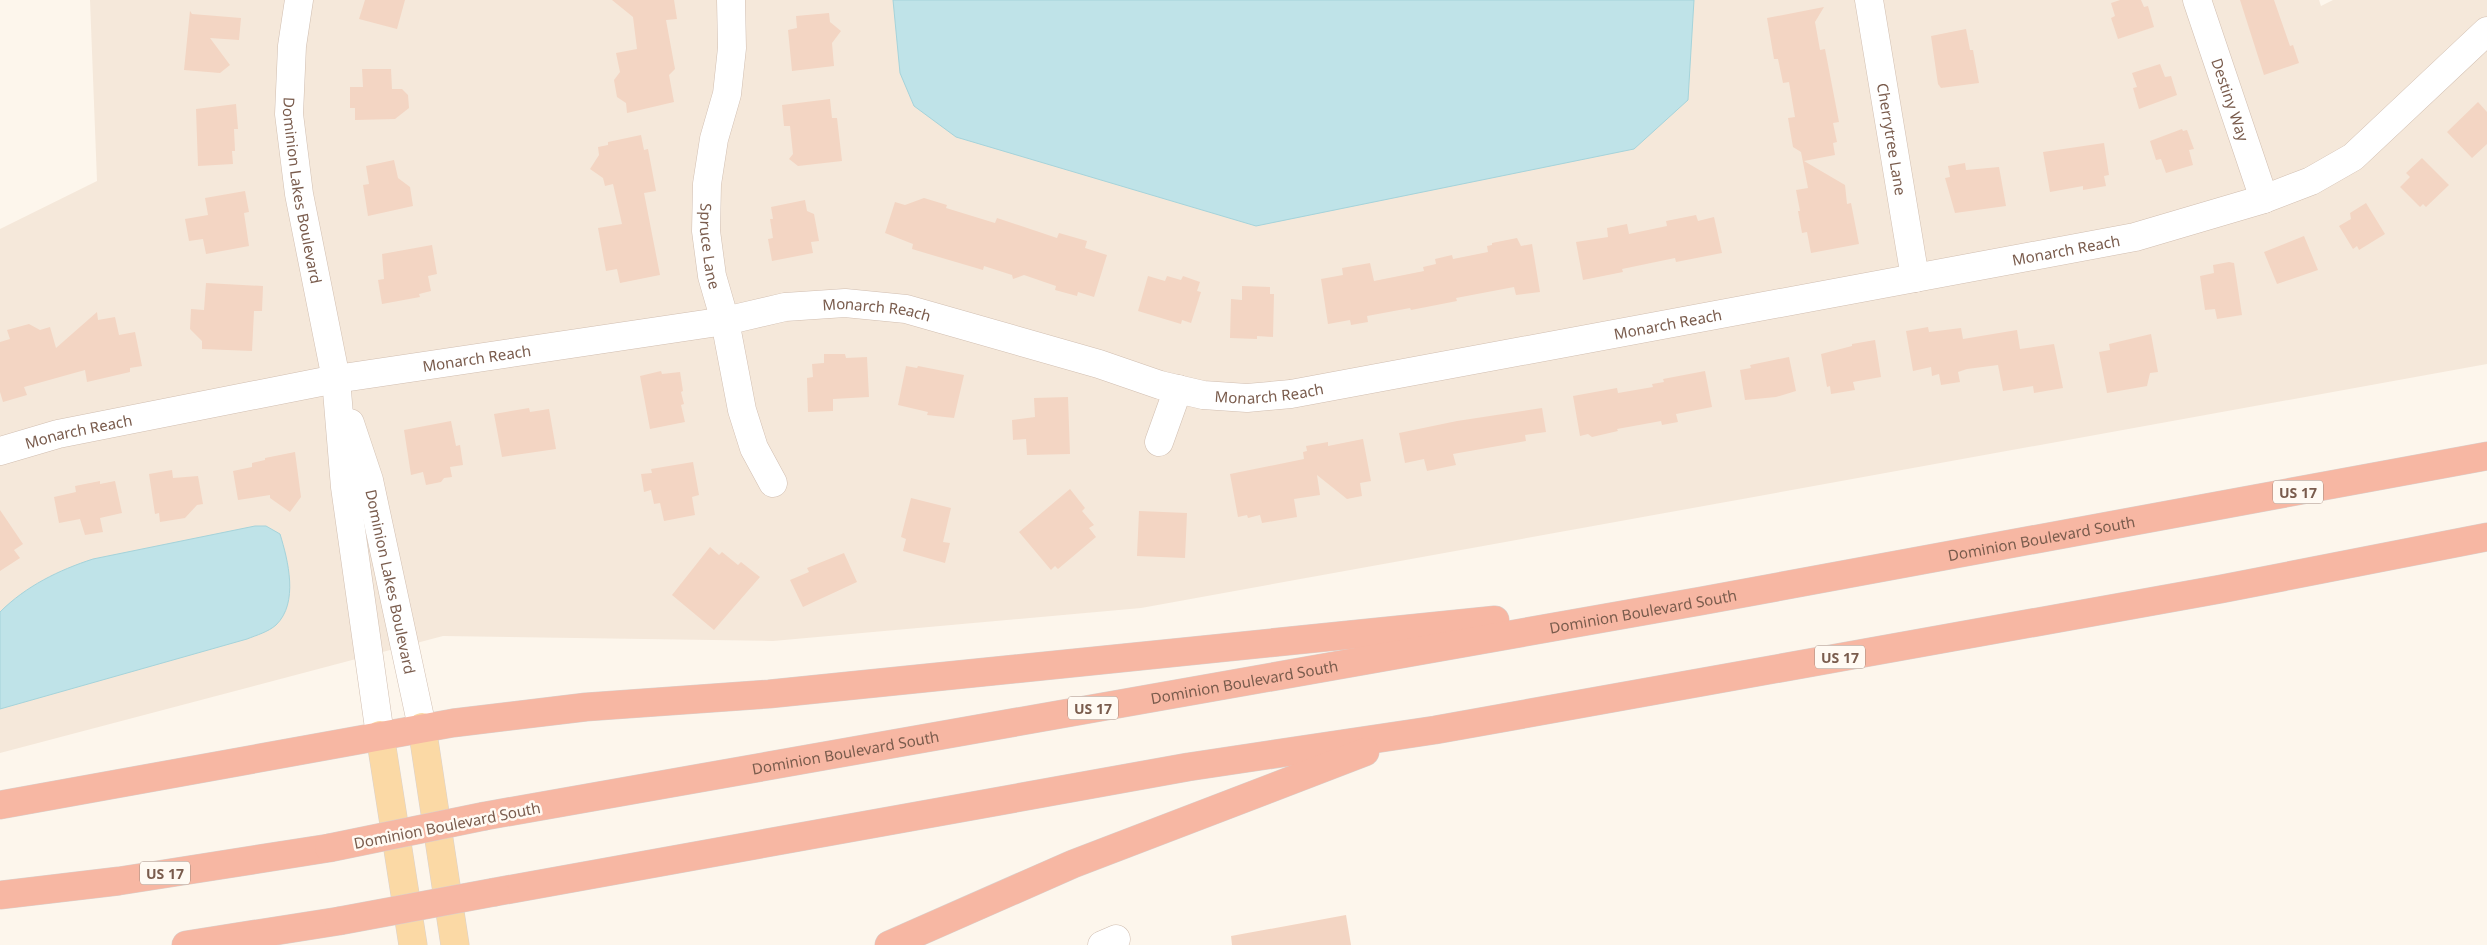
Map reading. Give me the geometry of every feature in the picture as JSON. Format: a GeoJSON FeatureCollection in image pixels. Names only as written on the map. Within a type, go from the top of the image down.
{"type":"FeatureCollection","features":[{"type":"Feature","properties":{"kind":"highway","name":"Dominion Boulevard South"},"geometry":{"type":"LineString","coordinates":[[0,895],[119,880],[329,848],[485,816],[2109,527],[2487,456]]}},
{"type":"Feature","properties":{"kind":"highway","name":"US 17"},"geometry":{"type":"LineString","coordinates":[[186,945],[339,921],[1188,767],[1426,731],[2221,589],[2487,537]]}},
{"type":"Feature","properties":{"kind":"highway"},"geometry":{"type":"LineString","coordinates":[[0,805],[422,727],[586,707],[769,694],[1156,653],[1701,600]]}},
{"type":"Feature","properties":{"kind":"highway"},"geometry":{"type":"LineString","coordinates":[[889,945],[1073,864],[1426,731]]}},
{"type":"Feature","properties":{"kind":"main road"},"geometry":{"type":"LineString","coordinates":[[422,727],[454,945]]}},
{"type":"Feature","properties":{"kind":"main road"},"geometry":{"type":"LineString","coordinates":[[380,735],[412,945]]}},
{"type":"Feature","properties":{"kind":"street","name":"Dominion Lakes Boulevard"},"geometry":{"type":"LineString","coordinates":[[299,0],[292,46],[289,114],[299,194],[336,379],[369,480],[422,727]]}},
{"type":"Feature","properties":{"kind":"street","name":"Spruce Lane"},"geometry":{"type":"LineString","coordinates":[[731,0],[732,48],[727,94],[714,139],[707,184],[706,231],[711,267],[725,320],[742,410],[754,448],[773,483]]}},
{"type":"Feature","properties":{"kind":"street","name":"Cherrytree Lane"},"geometry":{"type":"LineString","coordinates":[[1868,0],[1916,278]]}},
{"type":"Feature","properties":{"kind":"street","name":"Destiny Way"},"geometry":{"type":"LineString","coordinates":[[2197,0],[2264,199]]}},
{"type":"Feature","properties":{"kind":"street","name":"Monarch Reach"},"geometry":{"type":"LineString","coordinates":[[0,450],[58,434],[336,379],[725,320],[784,307],[845,303],[906,309],[1203,395],[1247,398],[1291,394],[2136,236],[2264,199],[2311,181],[2353,157],[2487,31]]}},
{"type":"Feature","properties":{"kind":"street","name":"Dominion Lakes Boulevard"},"geometry":{"type":"LineString","coordinates":[[336,379],[344,487],[380,735]]}},
{"type":"Feature","properties":{"kind":"street"},"geometry":{"type":"LineString","coordinates":[[1160,442],[1178,389]]}},
{"type":"Feature","properties":{"kind":"shaded area"},"geometry":{"type":"Polygon","coordinates":[[[90,0],[2319,0],[2321,6],[2333,0],[2487,0],[2487,364],[1141,608],[773,641],[443,636],[0,753],[0,229],[97,181],[90,0]]]}},
{"type":"Feature","properties":{"kind":"water"},"geometry":{"type":"Polygon","coordinates":[[[893,0],[1694,0],[1688,100],[1634,149],[1256,226],[956,137],[914,106],[900,73],[893,0]]]}},
{"type":"Feature","properties":{"kind":"water"},"geometry":{"type":"Polygon","coordinates":[[[255,526],[266,526],[280,534],[286,556],[290,581],[289,593],[283,616],[276,625],[247,639],[0,709],[0,612],[21,594],[55,574],[93,559],[255,526]]]}},
{"type":"Feature","properties":{"kind":"building"},"geometry":{"type":"Polygon","coordinates":[[[365,0],[405,0],[397,29],[359,19],[365,0]]]}},
{"type":"Feature","properties":{"kind":"building"},"geometry":{"type":"Polygon","coordinates":[[[612,0],[674,0],[677,19],[666,20],[675,69],[669,75],[674,102],[627,113],[626,103],[617,97],[614,80],[620,72],[616,53],[637,49],[633,17],[612,0]]]}},
{"type":"Feature","properties":{"kind":"building"},"geometry":{"type":"Polygon","coordinates":[[[2120,0],[2141,0],[2144,7],[2148,6],[2154,27],[2118,39],[2111,18],[2115,16],[2111,3],[2120,0]]]}},
{"type":"Feature","properties":{"kind":"building"},"geometry":{"type":"Polygon","coordinates":[[[2240,0],[2274,0],[2290,46],[2293,45],[2299,63],[2264,75],[2240,0]]]}},
{"type":"Feature","properties":{"kind":"building"},"geometry":{"type":"Polygon","coordinates":[[[1824,7],[1815,22],[1820,50],[1825,49],[1839,122],[1833,123],[1837,142],[1833,143],[1835,155],[1804,161],[1845,185],[1847,204],[1851,203],[1859,244],[1811,253],[1807,232],[1802,233],[1798,211],[1800,211],[1796,190],[1808,188],[1801,152],[1793,147],[1788,118],[1795,117],[1789,82],[1783,83],[1778,59],[1774,59],[1767,18],[1824,7]]]}},
{"type":"Feature","properties":{"kind":"building"},"geometry":{"type":"Polygon","coordinates":[[[190,11],[192,14],[241,18],[239,40],[210,38],[230,65],[220,73],[184,70],[190,11]]]}},
{"type":"Feature","properties":{"kind":"building"},"geometry":{"type":"Polygon","coordinates":[[[829,13],[830,22],[841,31],[832,43],[834,66],[792,71],[788,30],[797,28],[796,16],[829,13]]]}},
{"type":"Feature","properties":{"kind":"building"},"geometry":{"type":"Polygon","coordinates":[[[1966,29],[1970,50],[1973,50],[1979,83],[1941,88],[1938,84],[1931,36],[1966,29]]]}},
{"type":"Feature","properties":{"kind":"building"},"geometry":{"type":"Polygon","coordinates":[[[2160,64],[2165,77],[2171,76],[2177,95],[2139,109],[2133,88],[2137,87],[2132,73],[2160,64]]]}},
{"type":"Feature","properties":{"kind":"building"},"geometry":{"type":"Polygon","coordinates":[[[362,69],[391,69],[392,89],[402,89],[408,95],[409,108],[395,119],[355,120],[355,108],[350,108],[350,87],[363,87],[362,69]]]}},
{"type":"Feature","properties":{"kind":"building"},"geometry":{"type":"Polygon","coordinates":[[[830,99],[832,118],[837,118],[842,161],[798,166],[789,159],[793,154],[790,126],[784,126],[782,105],[830,99]]]}},
{"type":"Feature","properties":{"kind":"building"},"geometry":{"type":"Polygon","coordinates":[[[2478,102],[2487,112],[2487,144],[2472,158],[2447,132],[2478,102]]]}},
{"type":"Feature","properties":{"kind":"building"},"geometry":{"type":"Polygon","coordinates":[[[236,104],[238,129],[234,129],[235,151],[232,151],[233,164],[198,166],[196,109],[236,104]]]}},
{"type":"Feature","properties":{"kind":"building"},"geometry":{"type":"Polygon","coordinates":[[[2182,129],[2183,131],[2187,130],[2194,149],[2189,150],[2193,165],[2166,173],[2161,159],[2156,160],[2150,141],[2182,129]]]}},
{"type":"Feature","properties":{"kind":"building"},"geometry":{"type":"Polygon","coordinates":[[[641,135],[644,150],[648,149],[656,191],[644,193],[660,275],[620,283],[617,269],[606,271],[598,228],[622,224],[613,184],[605,186],[603,178],[590,169],[599,155],[598,147],[608,145],[608,142],[641,135]]]}},
{"type":"Feature","properties":{"kind":"building"},"geometry":{"type":"Polygon","coordinates":[[[2104,143],[2109,175],[2104,176],[2106,186],[2083,190],[2083,186],[2050,192],[2043,152],[2104,143]]]}},
{"type":"Feature","properties":{"kind":"building"},"geometry":{"type":"Polygon","coordinates":[[[2422,158],[2449,185],[2426,207],[2423,204],[2420,207],[2400,187],[2410,177],[2406,173],[2422,158]]]}},
{"type":"Feature","properties":{"kind":"building"},"geometry":{"type":"Polygon","coordinates":[[[394,160],[398,178],[410,187],[413,206],[368,216],[363,185],[369,184],[366,166],[394,160]]]}},
{"type":"Feature","properties":{"kind":"building"},"geometry":{"type":"Polygon","coordinates":[[[1965,163],[1966,170],[1999,167],[2006,206],[1955,213],[1945,178],[1950,177],[1948,166],[1965,163]]]}},
{"type":"Feature","properties":{"kind":"building"},"geometry":{"type":"Polygon","coordinates":[[[245,191],[249,212],[244,213],[249,246],[206,254],[203,239],[189,241],[185,219],[208,215],[205,198],[245,191]]]}},
{"type":"Feature","properties":{"kind":"building"},"geometry":{"type":"Polygon","coordinates":[[[924,198],[947,205],[946,208],[995,223],[997,218],[1057,238],[1059,233],[1087,241],[1085,248],[1107,255],[1094,297],[1078,292],[1077,296],[1055,290],[1056,286],[1024,275],[1013,279],[1012,275],[984,266],[983,270],[912,249],[913,244],[885,233],[895,202],[905,205],[924,198]]]}},
{"type":"Feature","properties":{"kind":"building"},"geometry":{"type":"Polygon","coordinates":[[[805,200],[807,211],[814,214],[819,241],[811,242],[813,253],[772,261],[768,239],[773,238],[770,219],[773,219],[771,207],[805,200]]]}},
{"type":"Feature","properties":{"kind":"building"},"geometry":{"type":"Polygon","coordinates":[[[2366,203],[2385,234],[2359,250],[2357,246],[2353,249],[2339,226],[2351,219],[2350,213],[2366,203]]]}},
{"type":"Feature","properties":{"kind":"building"},"geometry":{"type":"Polygon","coordinates":[[[1696,215],[1698,221],[1714,217],[1722,253],[1676,262],[1675,258],[1622,269],[1623,272],[1583,280],[1576,242],[1608,237],[1607,228],[1627,224],[1629,234],[1667,226],[1666,221],[1696,215]]]}},
{"type":"Feature","properties":{"kind":"building"},"geometry":{"type":"Polygon","coordinates":[[[2304,236],[2318,270],[2277,284],[2264,252],[2304,236]]]}},
{"type":"Feature","properties":{"kind":"building"},"geometry":{"type":"Polygon","coordinates":[[[1517,238],[1521,246],[1532,244],[1540,292],[1516,295],[1514,287],[1456,298],[1457,301],[1367,316],[1368,322],[1351,325],[1350,320],[1328,324],[1321,279],[1343,275],[1342,268],[1370,263],[1374,281],[1424,271],[1423,267],[1436,264],[1435,259],[1452,255],[1453,259],[1488,252],[1487,246],[1492,245],[1492,243],[1517,238]]]}},
{"type":"Feature","properties":{"kind":"building"},"geometry":{"type":"Polygon","coordinates":[[[432,245],[437,274],[428,276],[431,291],[419,294],[420,297],[382,304],[378,280],[384,279],[382,254],[432,245]]]}},
{"type":"Feature","properties":{"kind":"building"},"geometry":{"type":"Polygon","coordinates":[[[2234,263],[2242,315],[2217,319],[2215,309],[2205,310],[2200,276],[2214,273],[2213,265],[2234,263]]]}},
{"type":"Feature","properties":{"kind":"building"},"geometry":{"type":"Polygon","coordinates":[[[1148,276],[1165,281],[1167,276],[1181,280],[1183,276],[1200,282],[1197,291],[1201,292],[1191,323],[1182,320],[1181,324],[1138,311],[1148,276]]]}},
{"type":"Feature","properties":{"kind":"building"},"geometry":{"type":"Polygon","coordinates":[[[206,283],[263,286],[262,311],[254,311],[252,351],[202,349],[202,341],[190,329],[191,309],[204,310],[206,283]]]}},
{"type":"Feature","properties":{"kind":"building"},"geometry":{"type":"Polygon","coordinates":[[[1242,286],[1270,287],[1270,294],[1274,294],[1273,337],[1257,336],[1257,339],[1230,338],[1231,299],[1242,300],[1242,286]]]}},
{"type":"Feature","properties":{"kind":"building"},"geometry":{"type":"Polygon","coordinates":[[[97,312],[98,320],[115,317],[119,335],[135,332],[142,366],[130,368],[130,372],[87,382],[85,370],[24,387],[27,395],[3,402],[0,392],[0,342],[10,339],[7,330],[29,324],[40,330],[50,327],[56,348],[97,312]]]}},
{"type":"Feature","properties":{"kind":"building"},"geometry":{"type":"Polygon","coordinates":[[[1928,327],[1929,332],[1961,328],[1963,339],[2017,330],[2020,349],[2054,344],[2063,388],[2034,393],[2033,386],[2003,391],[1998,365],[1958,372],[1960,382],[1941,385],[1939,374],[1932,376],[1931,367],[1913,371],[1906,331],[1928,327]]]}},
{"type":"Feature","properties":{"kind":"building"},"geometry":{"type":"Polygon","coordinates":[[[2151,334],[2158,372],[2150,373],[2147,386],[2107,393],[2099,352],[2110,350],[2109,344],[2151,334]]]}},
{"type":"Feature","properties":{"kind":"building"},"geometry":{"type":"Polygon","coordinates":[[[1875,340],[1881,377],[1853,382],[1855,390],[1831,394],[1830,386],[1827,387],[1821,354],[1852,346],[1852,344],[1875,340]]]}},
{"type":"Feature","properties":{"kind":"building"},"geometry":{"type":"Polygon","coordinates":[[[824,354],[845,354],[846,358],[867,357],[869,397],[833,399],[833,411],[808,412],[807,378],[813,377],[812,364],[824,363],[824,354]]]}},
{"type":"Feature","properties":{"kind":"building"},"geometry":{"type":"Polygon","coordinates":[[[1789,357],[1796,391],[1776,397],[1745,400],[1740,370],[1751,368],[1750,365],[1789,357]]]}},
{"type":"Feature","properties":{"kind":"building"},"geometry":{"type":"Polygon","coordinates":[[[906,366],[917,368],[918,366],[964,375],[954,418],[927,415],[928,412],[898,405],[906,366]]]}},
{"type":"Feature","properties":{"kind":"building"},"geometry":{"type":"Polygon","coordinates":[[[661,371],[662,374],[680,372],[684,404],[681,405],[685,422],[650,429],[640,376],[661,371]]]}},
{"type":"Feature","properties":{"kind":"building"},"geometry":{"type":"Polygon","coordinates":[[[1705,371],[1712,407],[1676,414],[1678,422],[1662,425],[1661,421],[1617,429],[1618,431],[1592,437],[1588,434],[1580,436],[1573,396],[1617,388],[1618,393],[1653,387],[1652,384],[1664,382],[1663,379],[1705,371]]]}},
{"type":"Feature","properties":{"kind":"building"},"geometry":{"type":"Polygon","coordinates":[[[1068,397],[1070,454],[1027,455],[1026,439],[1013,440],[1012,420],[1035,417],[1034,398],[1068,397]]]}},
{"type":"Feature","properties":{"kind":"building"},"geometry":{"type":"Polygon","coordinates":[[[529,408],[530,412],[549,409],[556,449],[502,457],[494,414],[529,408]]]}},
{"type":"Feature","properties":{"kind":"building"},"geometry":{"type":"Polygon","coordinates":[[[1542,408],[1546,432],[1525,435],[1526,441],[1453,454],[1456,465],[1427,471],[1424,459],[1405,463],[1399,433],[1457,421],[1542,408]]]}},
{"type":"Feature","properties":{"kind":"building"},"geometry":{"type":"Polygon","coordinates":[[[451,421],[456,446],[460,445],[463,465],[450,467],[452,477],[444,478],[441,482],[426,485],[423,472],[411,475],[404,430],[451,421]]]}},
{"type":"Feature","properties":{"kind":"building"},"geometry":{"type":"Polygon","coordinates":[[[1363,439],[1371,481],[1360,483],[1362,496],[1347,499],[1317,475],[1320,495],[1294,499],[1297,517],[1262,523],[1260,515],[1248,518],[1247,515],[1238,517],[1230,474],[1304,459],[1303,452],[1307,451],[1306,446],[1328,442],[1328,446],[1363,439]]]}},
{"type":"Feature","properties":{"kind":"building"},"geometry":{"type":"Polygon","coordinates":[[[295,452],[301,497],[290,512],[270,498],[270,495],[238,500],[233,471],[252,467],[252,463],[265,460],[265,458],[295,452]]]}},
{"type":"Feature","properties":{"kind":"building"},"geometry":{"type":"Polygon","coordinates":[[[693,462],[699,495],[692,497],[695,515],[664,521],[660,503],[654,504],[651,490],[644,492],[641,474],[652,473],[651,469],[693,462]]]}},
{"type":"Feature","properties":{"kind":"building"},"geometry":{"type":"Polygon","coordinates":[[[172,470],[173,478],[198,476],[203,504],[197,505],[185,518],[160,522],[159,513],[155,514],[149,474],[172,470]]]}},
{"type":"Feature","properties":{"kind":"building"},"geometry":{"type":"Polygon","coordinates":[[[100,481],[100,484],[115,481],[122,513],[100,518],[103,532],[85,535],[80,519],[59,523],[54,497],[76,492],[75,486],[100,481]]]}},
{"type":"Feature","properties":{"kind":"building"},"geometry":{"type":"Polygon","coordinates":[[[1070,489],[1085,508],[1082,511],[1094,525],[1089,528],[1096,537],[1058,569],[1055,566],[1051,570],[1019,532],[1070,489]]]}},
{"type":"Feature","properties":{"kind":"building"},"geometry":{"type":"Polygon","coordinates":[[[911,498],[951,508],[943,542],[950,543],[945,563],[903,551],[906,539],[901,537],[911,498]]]}},
{"type":"Feature","properties":{"kind":"building"},"geometry":{"type":"Polygon","coordinates":[[[0,510],[23,544],[14,550],[20,558],[0,571],[0,510]]]}},
{"type":"Feature","properties":{"kind":"building"},"geometry":{"type":"Polygon","coordinates":[[[1139,511],[1187,513],[1185,558],[1137,556],[1139,511]]]}},
{"type":"Feature","properties":{"kind":"building"},"geometry":{"type":"Polygon","coordinates":[[[710,547],[719,555],[722,552],[738,565],[741,562],[760,577],[714,630],[672,595],[710,547]]]}},
{"type":"Feature","properties":{"kind":"building"},"geometry":{"type":"Polygon","coordinates":[[[844,553],[857,582],[803,607],[790,580],[809,572],[807,568],[844,553]]]}},
{"type":"Feature","properties":{"kind":"building"},"geometry":{"type":"Polygon","coordinates":[[[1346,915],[1351,945],[1232,945],[1231,936],[1346,915]]]}}]}
